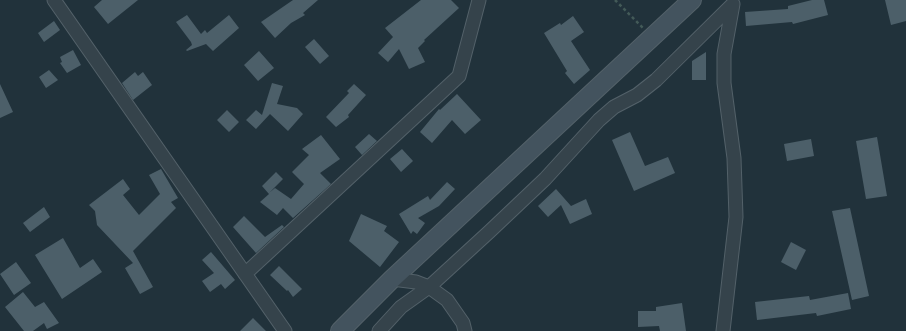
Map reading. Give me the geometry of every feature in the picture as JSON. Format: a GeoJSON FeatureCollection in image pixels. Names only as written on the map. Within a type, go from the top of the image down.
{"type":"FeatureCollection","features":[{"type":"Feature","properties":{"kind":"main road"},"geometry":{"type":"LineString","coordinates":[[340,331],[392,279],[692,0]]}},
{"type":"Feature","properties":{"kind":"street"},"geometry":{"type":"LineString","coordinates":[[54,0],[285,331]]}},
{"type":"Feature","properties":{"kind":"street"},"geometry":{"type":"LineString","coordinates":[[245,274],[459,76],[480,0]]}},
{"type":"Feature","properties":{"kind":"street"},"geometry":{"type":"LineString","coordinates":[[379,331],[400,307],[429,287],[545,179],[599,120],[614,107],[637,95],[656,80],[733,4],[724,54],[724,83],[734,158],[736,217],[723,331]]}},
{"type":"Feature","properties":{"kind":"street"},"geometry":{"type":"LineString","coordinates":[[392,279],[416,282],[429,287],[447,300],[463,323],[465,331]]}},
{"type":"Feature","properties":{"kind":"path"},"geometry":{"type":"LineString","coordinates":[[615,0],[652,36]]}},
{"type":"Feature","properties":{"kind":"building"},"geometry":{"type":"Polygon","coordinates":[[[102,0],[138,0],[108,24],[94,7],[102,0]]]}},
{"type":"Feature","properties":{"kind":"building"},"geometry":{"type":"Polygon","coordinates":[[[293,0],[318,0],[303,13],[305,15],[291,23],[275,38],[261,22],[293,0]]]}},
{"type":"Feature","properties":{"kind":"building"},"geometry":{"type":"Polygon","coordinates":[[[421,0],[451,0],[459,8],[424,40],[425,41],[418,48],[425,62],[409,69],[399,49],[388,62],[378,53],[393,37],[385,28],[421,0]]]}},
{"type":"Feature","properties":{"kind":"building"},"geometry":{"type":"Polygon","coordinates":[[[812,0],[824,0],[828,15],[793,24],[792,22],[746,26],[745,12],[788,9],[788,6],[812,0]]]}},
{"type":"Feature","properties":{"kind":"building"},"geometry":{"type":"Polygon","coordinates":[[[885,0],[906,0],[906,21],[891,25],[885,0]]]}},
{"type":"Feature","properties":{"kind":"building"},"geometry":{"type":"Polygon","coordinates":[[[187,15],[201,34],[205,30],[207,33],[229,15],[239,28],[213,51],[206,44],[187,51],[186,50],[192,45],[191,42],[176,22],[187,15]]]}},
{"type":"Feature","properties":{"kind":"building"},"geometry":{"type":"Polygon","coordinates":[[[573,16],[584,32],[571,41],[590,70],[574,84],[565,73],[567,71],[544,33],[560,23],[561,25],[573,16]]]}},
{"type":"Feature","properties":{"kind":"building"},"geometry":{"type":"Polygon","coordinates":[[[54,21],[60,30],[44,42],[38,33],[54,21]]]}},
{"type":"Feature","properties":{"kind":"building"},"geometry":{"type":"Polygon","coordinates":[[[314,39],[329,56],[320,64],[305,47],[314,39]]]}},
{"type":"Feature","properties":{"kind":"building"},"geometry":{"type":"Polygon","coordinates":[[[73,50],[81,65],[67,73],[60,63],[62,62],[60,57],[73,50]]]}},
{"type":"Feature","properties":{"kind":"building"},"geometry":{"type":"Polygon","coordinates":[[[259,51],[274,68],[258,81],[244,65],[259,51]]]}},
{"type":"Feature","properties":{"kind":"building"},"geometry":{"type":"Polygon","coordinates":[[[706,52],[706,80],[692,80],[692,61],[706,52]]]}},
{"type":"Feature","properties":{"kind":"building"},"geometry":{"type":"Polygon","coordinates":[[[49,70],[58,80],[46,88],[39,77],[49,70]]]}},
{"type":"Feature","properties":{"kind":"building"},"geometry":{"type":"Polygon","coordinates":[[[135,72],[138,76],[143,72],[152,85],[133,100],[122,83],[135,72]]]}},
{"type":"Feature","properties":{"kind":"building"},"geometry":{"type":"Polygon","coordinates":[[[272,83],[283,86],[277,104],[297,108],[303,114],[288,131],[270,114],[256,129],[246,120],[256,110],[262,115],[272,83]]]}},
{"type":"Feature","properties":{"kind":"building"},"geometry":{"type":"Polygon","coordinates":[[[0,84],[13,112],[0,118],[0,84]]]}},
{"type":"Feature","properties":{"kind":"building"},"geometry":{"type":"Polygon","coordinates":[[[354,84],[366,95],[348,115],[349,117],[336,127],[326,117],[349,93],[347,91],[354,84]]]}},
{"type":"Feature","properties":{"kind":"building"},"geometry":{"type":"Polygon","coordinates":[[[457,94],[481,120],[465,134],[452,120],[432,143],[420,132],[439,109],[440,110],[457,94]]]}},
{"type":"Feature","properties":{"kind":"building"},"geometry":{"type":"Polygon","coordinates":[[[227,110],[239,122],[229,132],[217,120],[227,110]]]}},
{"type":"Feature","properties":{"kind":"building"},"geometry":{"type":"Polygon","coordinates":[[[630,132],[645,166],[668,157],[675,173],[634,191],[612,140],[630,132]]]}},
{"type":"Feature","properties":{"kind":"building"},"geometry":{"type":"Polygon","coordinates":[[[369,134],[377,141],[362,155],[355,147],[369,134]]]}},
{"type":"Feature","properties":{"kind":"building"},"geometry":{"type":"Polygon","coordinates":[[[321,135],[340,159],[320,173],[331,184],[293,218],[283,208],[277,215],[260,202],[269,194],[262,186],[276,172],[283,179],[269,193],[275,188],[291,199],[304,184],[292,172],[309,155],[302,149],[321,135]]]}},
{"type":"Feature","properties":{"kind":"building"},"geometry":{"type":"Polygon","coordinates":[[[877,137],[887,196],[866,199],[856,141],[877,137]]]}},
{"type":"Feature","properties":{"kind":"building"},"geometry":{"type":"Polygon","coordinates":[[[811,139],[814,156],[787,161],[784,144],[811,139]]]}},
{"type":"Feature","properties":{"kind":"building"},"geometry":{"type":"Polygon","coordinates":[[[402,149],[413,161],[401,172],[390,159],[402,149]]]}},
{"type":"Feature","properties":{"kind":"building"},"geometry":{"type":"Polygon","coordinates":[[[161,169],[178,198],[171,202],[176,208],[133,251],[153,287],[140,294],[125,268],[133,263],[97,225],[95,211],[89,205],[123,179],[130,189],[123,195],[139,215],[160,194],[149,175],[161,169]]]}},
{"type":"Feature","properties":{"kind":"building"},"geometry":{"type":"Polygon","coordinates":[[[447,182],[455,189],[439,206],[418,218],[425,223],[417,234],[413,231],[411,234],[399,214],[428,196],[430,200],[447,182]]]}},
{"type":"Feature","properties":{"kind":"building"},"geometry":{"type":"Polygon","coordinates":[[[556,189],[571,206],[586,199],[592,214],[570,224],[561,205],[548,217],[538,206],[556,189]]]}},
{"type":"Feature","properties":{"kind":"building"},"geometry":{"type":"Polygon","coordinates":[[[44,207],[50,217],[30,232],[23,223],[44,207]]]}},
{"type":"Feature","properties":{"kind":"building"},"geometry":{"type":"Polygon","coordinates":[[[850,208],[869,296],[852,300],[832,211],[850,208]]]}},
{"type":"Feature","properties":{"kind":"building"},"geometry":{"type":"Polygon","coordinates":[[[361,214],[387,226],[384,231],[399,242],[380,267],[349,241],[361,214]]]}},
{"type":"Feature","properties":{"kind":"building"},"geometry":{"type":"Polygon","coordinates":[[[244,216],[265,237],[282,225],[284,227],[256,253],[233,227],[244,216]]]}},
{"type":"Feature","properties":{"kind":"building"},"geometry":{"type":"Polygon","coordinates":[[[63,238],[80,268],[93,259],[102,272],[62,299],[35,255],[63,238]]]}},
{"type":"Feature","properties":{"kind":"building"},"geometry":{"type":"Polygon","coordinates":[[[791,242],[806,250],[796,270],[781,262],[791,242]]]}},
{"type":"Feature","properties":{"kind":"building"},"geometry":{"type":"Polygon","coordinates":[[[211,252],[235,280],[225,289],[221,284],[210,292],[202,281],[214,273],[202,260],[211,252]]]}},
{"type":"Feature","properties":{"kind":"building"},"geometry":{"type":"Polygon","coordinates":[[[16,262],[31,283],[14,295],[0,274],[16,262]]]}},
{"type":"Feature","properties":{"kind":"building"},"geometry":{"type":"Polygon","coordinates":[[[279,266],[302,289],[293,297],[288,290],[287,291],[270,275],[279,266]]]}},
{"type":"Feature","properties":{"kind":"building"},"geometry":{"type":"Polygon","coordinates":[[[23,292],[35,307],[44,302],[59,323],[47,329],[44,323],[33,331],[24,331],[5,307],[23,292]]]}},
{"type":"Feature","properties":{"kind":"building"},"geometry":{"type":"Polygon","coordinates":[[[848,293],[851,309],[817,316],[816,313],[757,320],[755,302],[809,296],[810,300],[848,293]]]}},
{"type":"Feature","properties":{"kind":"building"},"geometry":{"type":"Polygon","coordinates":[[[682,303],[686,331],[660,331],[659,326],[638,327],[638,311],[656,311],[656,307],[682,303]]]}},
{"type":"Feature","properties":{"kind":"building"},"geometry":{"type":"Polygon","coordinates":[[[253,318],[266,331],[240,331],[253,318]]]}}]}
